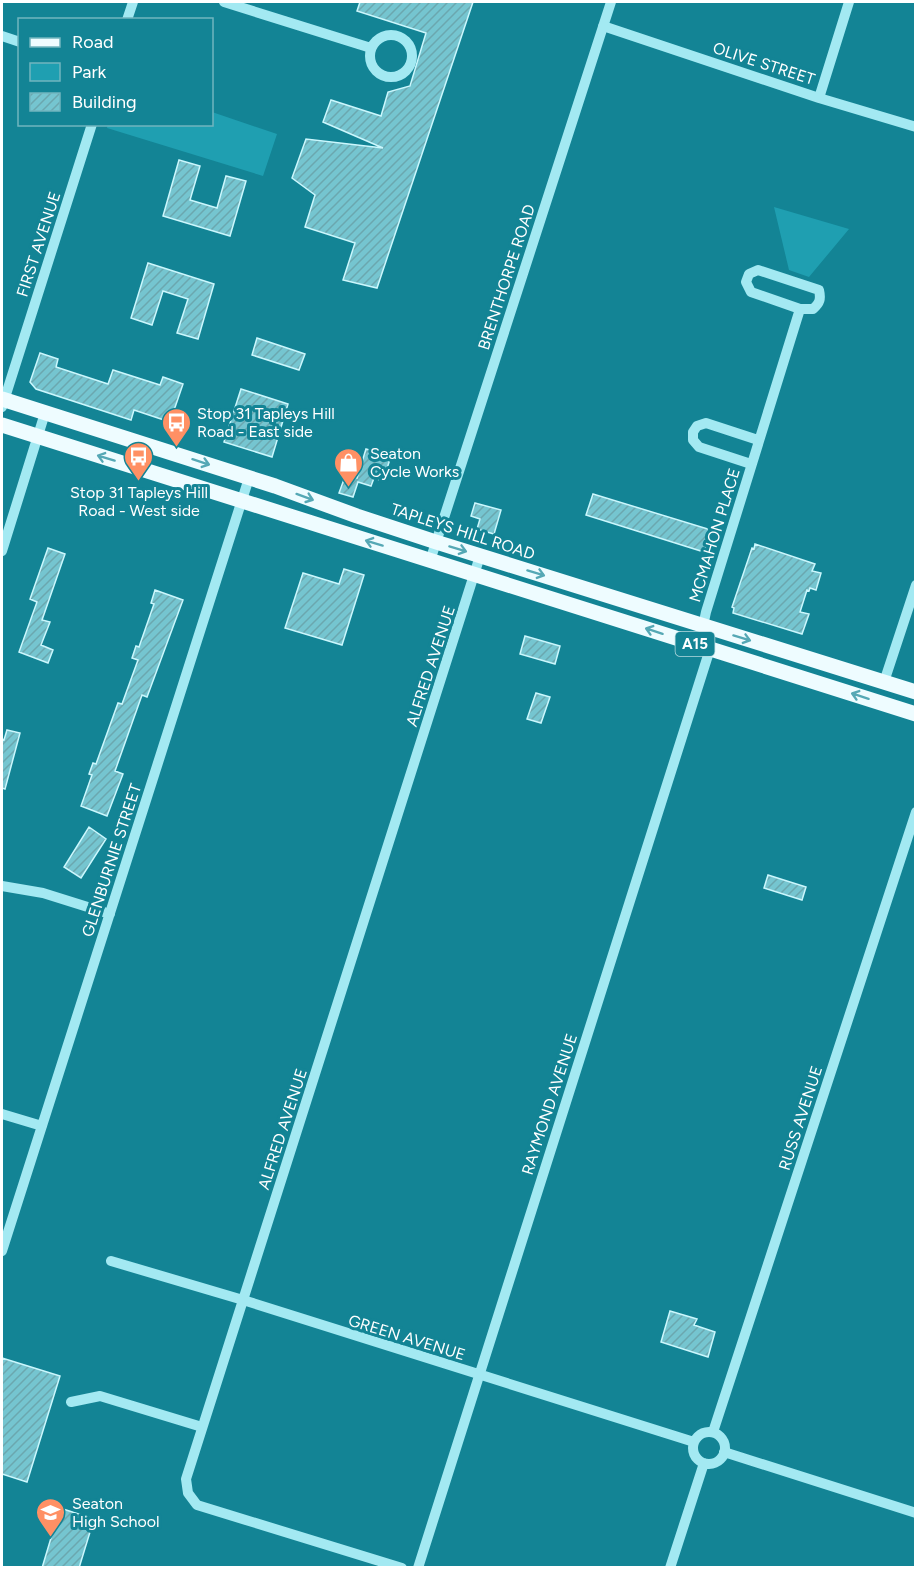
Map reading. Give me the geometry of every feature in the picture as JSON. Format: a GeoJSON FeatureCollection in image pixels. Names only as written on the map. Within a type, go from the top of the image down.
{"type":"FeatureCollection","features":[{"type":"Feature","properties":{"kind":"main road","name":"TAPLEYS HILL ROAD"},"geometry":{"type":"LineString","coordinates":[[2,402],[45,413],[275,486],[436,542],[915,692]]}},
{"type":"Feature","properties":{"kind":"main road","name":"A15"},"geometry":{"type":"LineString","coordinates":[[2,425],[915,714]]}},
{"type":"Feature","properties":{"kind":"street"},"geometry":{"type":"LineString","coordinates":[[128,18],[133,2]]}},
{"type":"Feature","properties":{"kind":"street"},"geometry":{"type":"LineString","coordinates":[[224,2],[371,48]]}},
{"type":"Feature","properties":{"kind":"street","name":"BRENTHORPE ROAD"},"geometry":{"type":"LineString","coordinates":[[430,561],[611,2]]}},
{"type":"Feature","properties":{"kind":"street"},"geometry":{"type":"LineString","coordinates":[[819,98],[849,2]]}},
{"type":"Feature","properties":{"kind":"street","name":"OLIVE STREET"},"geometry":{"type":"LineString","coordinates":[[603,26],[819,98],[915,127]]}},
{"type":"Feature","properties":{"kind":"street"},"geometry":{"type":"LineString","coordinates":[[395,34],[408,42],[412,56],[411,64],[403,74],[396,77],[383,76],[373,68],[370,61],[371,48],[380,37],[395,34]]}},
{"type":"Feature","properties":{"kind":"street"},"geometry":{"type":"LineString","coordinates":[[2,36],[18,41]]}},
{"type":"Feature","properties":{"kind":"street","name":"FIRST AVENUE"},"geometry":{"type":"LineString","coordinates":[[2,402],[91,126]]}},
{"type":"Feature","properties":{"kind":"street"},"geometry":{"type":"LineString","coordinates":[[758,270],[819,290],[821,298],[819,304],[813,309],[800,309],[751,292],[746,282],[749,274],[758,270]]}},
{"type":"Feature","properties":{"kind":"street","name":"MCMAHON PLACE"},"geometry":{"type":"LineString","coordinates":[[710,649],[703,626],[712,591],[800,309]]}},
{"type":"Feature","properties":{"kind":"street"},"geometry":{"type":"LineString","coordinates":[[2,551],[45,413]]}},
{"type":"Feature","properties":{"kind":"street","name":"MCMAHON PLACE"},"geometry":{"type":"LineString","coordinates":[[751,464],[699,447],[693,440],[693,432],[697,426],[706,423],[758,440]]}},
{"type":"Feature","properties":{"kind":"street","name":"GLENBURNIE STREET"},"geometry":{"type":"LineString","coordinates":[[2,1251],[249,478]]}},
{"type":"Feature","properties":{"kind":"street","name":"ALFRED AVENUE"},"geometry":{"type":"LineString","coordinates":[[402,1568],[197,1504],[188,1494],[186,1479],[480,556]]}},
{"type":"Feature","properties":{"kind":"street"},"geometry":{"type":"LineString","coordinates":[[884,682],[915,585]]}},
{"type":"Feature","properties":{"kind":"street","name":"RAYMOND AVENUE"},"geometry":{"type":"LineString","coordinates":[[418,1568],[710,649]]}},
{"type":"Feature","properties":{"kind":"street","name":"RUSS AVENUE"},"geometry":{"type":"LineString","coordinates":[[713,1432],[915,812]]}},
{"type":"Feature","properties":{"kind":"street"},"geometry":{"type":"LineString","coordinates":[[2,886],[43,893],[110,914]]}},
{"type":"Feature","properties":{"kind":"street"},"geometry":{"type":"LineString","coordinates":[[2,1114],[42,1126]]}},
{"type":"Feature","properties":{"kind":"street","name":"GREEN AVENUE"},"geometry":{"type":"LineString","coordinates":[[111,1261],[243,1300],[694,1442]]}},
{"type":"Feature","properties":{"kind":"street"},"geometry":{"type":"LineString","coordinates":[[71,1402],[100,1395],[202,1427]]}},
{"type":"Feature","properties":{"kind":"street"},"geometry":{"type":"LineString","coordinates":[[713,1432],[722,1438],[725,1448],[722,1457],[714,1463],[704,1463],[695,1457],[694,1442],[704,1433],[713,1432]]}},
{"type":"Feature","properties":{"kind":"street"},"geometry":{"type":"LineString","coordinates":[[724,1452],[915,1513]]}},
{"type":"Feature","properties":{"kind":"street"},"geometry":{"type":"LineString","coordinates":[[670,1568],[704,1463]]}},
{"type":"Feature","properties":{"kind":"green space"},"geometry":{"type":"Polygon","coordinates":[[[213,112],[277,134],[263,176],[107,128],[108,126],[213,126],[213,112]]]}},
{"type":"Feature","properties":{"kind":"green space"},"geometry":{"type":"Polygon","coordinates":[[[774,207],[849,229],[809,277],[789,270],[774,207]]]}},
{"type":"Feature","properties":{"kind":"building"},"geometry":{"type":"Polygon","coordinates":[[[360,2],[473,2],[377,288],[343,280],[355,243],[305,227],[315,195],[292,178],[306,139],[383,148],[323,122],[331,100],[381,116],[388,92],[410,86],[426,33],[357,11],[360,2]]]}},
{"type":"Feature","properties":{"kind":"building"},"geometry":{"type":"Polygon","coordinates":[[[179,160],[200,166],[190,200],[217,208],[226,176],[246,181],[230,236],[163,216],[179,160]]]}},
{"type":"Feature","properties":{"kind":"building"},"geometry":{"type":"Polygon","coordinates":[[[148,263],[214,284],[198,339],[177,333],[188,299],[163,291],[152,325],[131,318],[148,263]]]}},
{"type":"Feature","properties":{"kind":"building"},"geometry":{"type":"Polygon","coordinates":[[[257,338],[305,354],[299,370],[252,355],[257,338]]]}},
{"type":"Feature","properties":{"kind":"building"},"geometry":{"type":"Polygon","coordinates":[[[40,353],[58,359],[56,367],[108,384],[113,370],[160,385],[163,377],[183,384],[170,422],[134,410],[131,420],[36,389],[30,382],[40,353]]]}},
{"type":"Feature","properties":{"kind":"building"},"geometry":{"type":"Polygon","coordinates":[[[241,389],[288,404],[272,457],[224,442],[241,389]]]}},
{"type":"Feature","properties":{"kind":"building"},"geometry":{"type":"Polygon","coordinates":[[[366,449],[391,456],[383,481],[374,478],[371,486],[358,482],[353,497],[339,493],[346,474],[357,478],[366,449]]]}},
{"type":"Feature","properties":{"kind":"building"},"geometry":{"type":"Polygon","coordinates":[[[593,494],[711,530],[704,552],[586,515],[593,494]]]}},
{"type":"Feature","properties":{"kind":"building"},"geometry":{"type":"Polygon","coordinates":[[[475,503],[501,510],[494,534],[477,529],[480,519],[471,516],[475,503]]]}},
{"type":"Feature","properties":{"kind":"building"},"geometry":{"type":"Polygon","coordinates":[[[755,544],[815,564],[812,571],[821,573],[816,590],[810,588],[809,591],[807,590],[800,612],[809,614],[802,634],[733,613],[734,608],[732,607],[755,544]]]}},
{"type":"Feature","properties":{"kind":"building"},"geometry":{"type":"Polygon","coordinates":[[[48,548],[65,554],[42,620],[50,622],[41,645],[53,650],[48,663],[19,652],[37,602],[30,599],[48,548]]]}},
{"type":"Feature","properties":{"kind":"building"},"geometry":{"type":"Polygon","coordinates":[[[344,569],[364,575],[342,645],[285,628],[303,573],[339,584],[344,569]]]}},
{"type":"Feature","properties":{"kind":"building"},"geometry":{"type":"Polygon","coordinates":[[[155,590],[183,600],[147,697],[142,695],[115,771],[123,774],[107,816],[81,806],[92,775],[89,774],[93,763],[96,764],[118,703],[122,704],[138,660],[132,658],[136,646],[139,647],[154,604],[151,603],[155,590]]]}},
{"type":"Feature","properties":{"kind":"building"},"geometry":{"type":"Polygon","coordinates":[[[525,636],[560,646],[555,664],[520,654],[525,636]]]}},
{"type":"Feature","properties":{"kind":"building"},"geometry":{"type":"Polygon","coordinates":[[[536,693],[550,697],[541,723],[527,719],[536,693]]]}},
{"type":"Feature","properties":{"kind":"building"},"geometry":{"type":"Polygon","coordinates":[[[7,730],[20,733],[5,789],[2,788],[2,739],[4,740],[7,730]]]}},
{"type":"Feature","properties":{"kind":"building"},"geometry":{"type":"Polygon","coordinates":[[[89,827],[106,839],[81,878],[64,867],[89,827]]]}},
{"type":"Feature","properties":{"kind":"building"},"geometry":{"type":"Polygon","coordinates":[[[768,875],[806,887],[802,900],[764,888],[768,875]]]}},
{"type":"Feature","properties":{"kind":"building"},"geometry":{"type":"Polygon","coordinates":[[[670,1311],[697,1319],[694,1325],[715,1332],[708,1357],[661,1342],[670,1311]]]}},
{"type":"Feature","properties":{"kind":"building"},"geometry":{"type":"Polygon","coordinates":[[[2,1358],[60,1376],[27,1482],[2,1474],[2,1358]]]}},
{"type":"Feature","properties":{"kind":"building"},"geometry":{"type":"Polygon","coordinates":[[[60,1508],[94,1519],[79,1568],[42,1568],[60,1508]]]}},
{"type":"Feature","properties":{"kind":"place","name":"Stop 31 Tapleys Hill Road - East side"},"geometry":{"type":"Point","coordinates":[176,448]}},
{"type":"Feature","properties":{"kind":"place","name":"Stop 31 Tapleys Hill Road - West side"},"geometry":{"type":"Point","coordinates":[139,482]}},
{"type":"Feature","properties":{"kind":"place","name":"Seaton Cycle Works"},"geometry":{"type":"Point","coordinates":[349,488]}},
{"type":"Feature","properties":{"kind":"place","name":"Seaton High School"},"geometry":{"type":"Point","coordinates":[51,1538]}}]}
